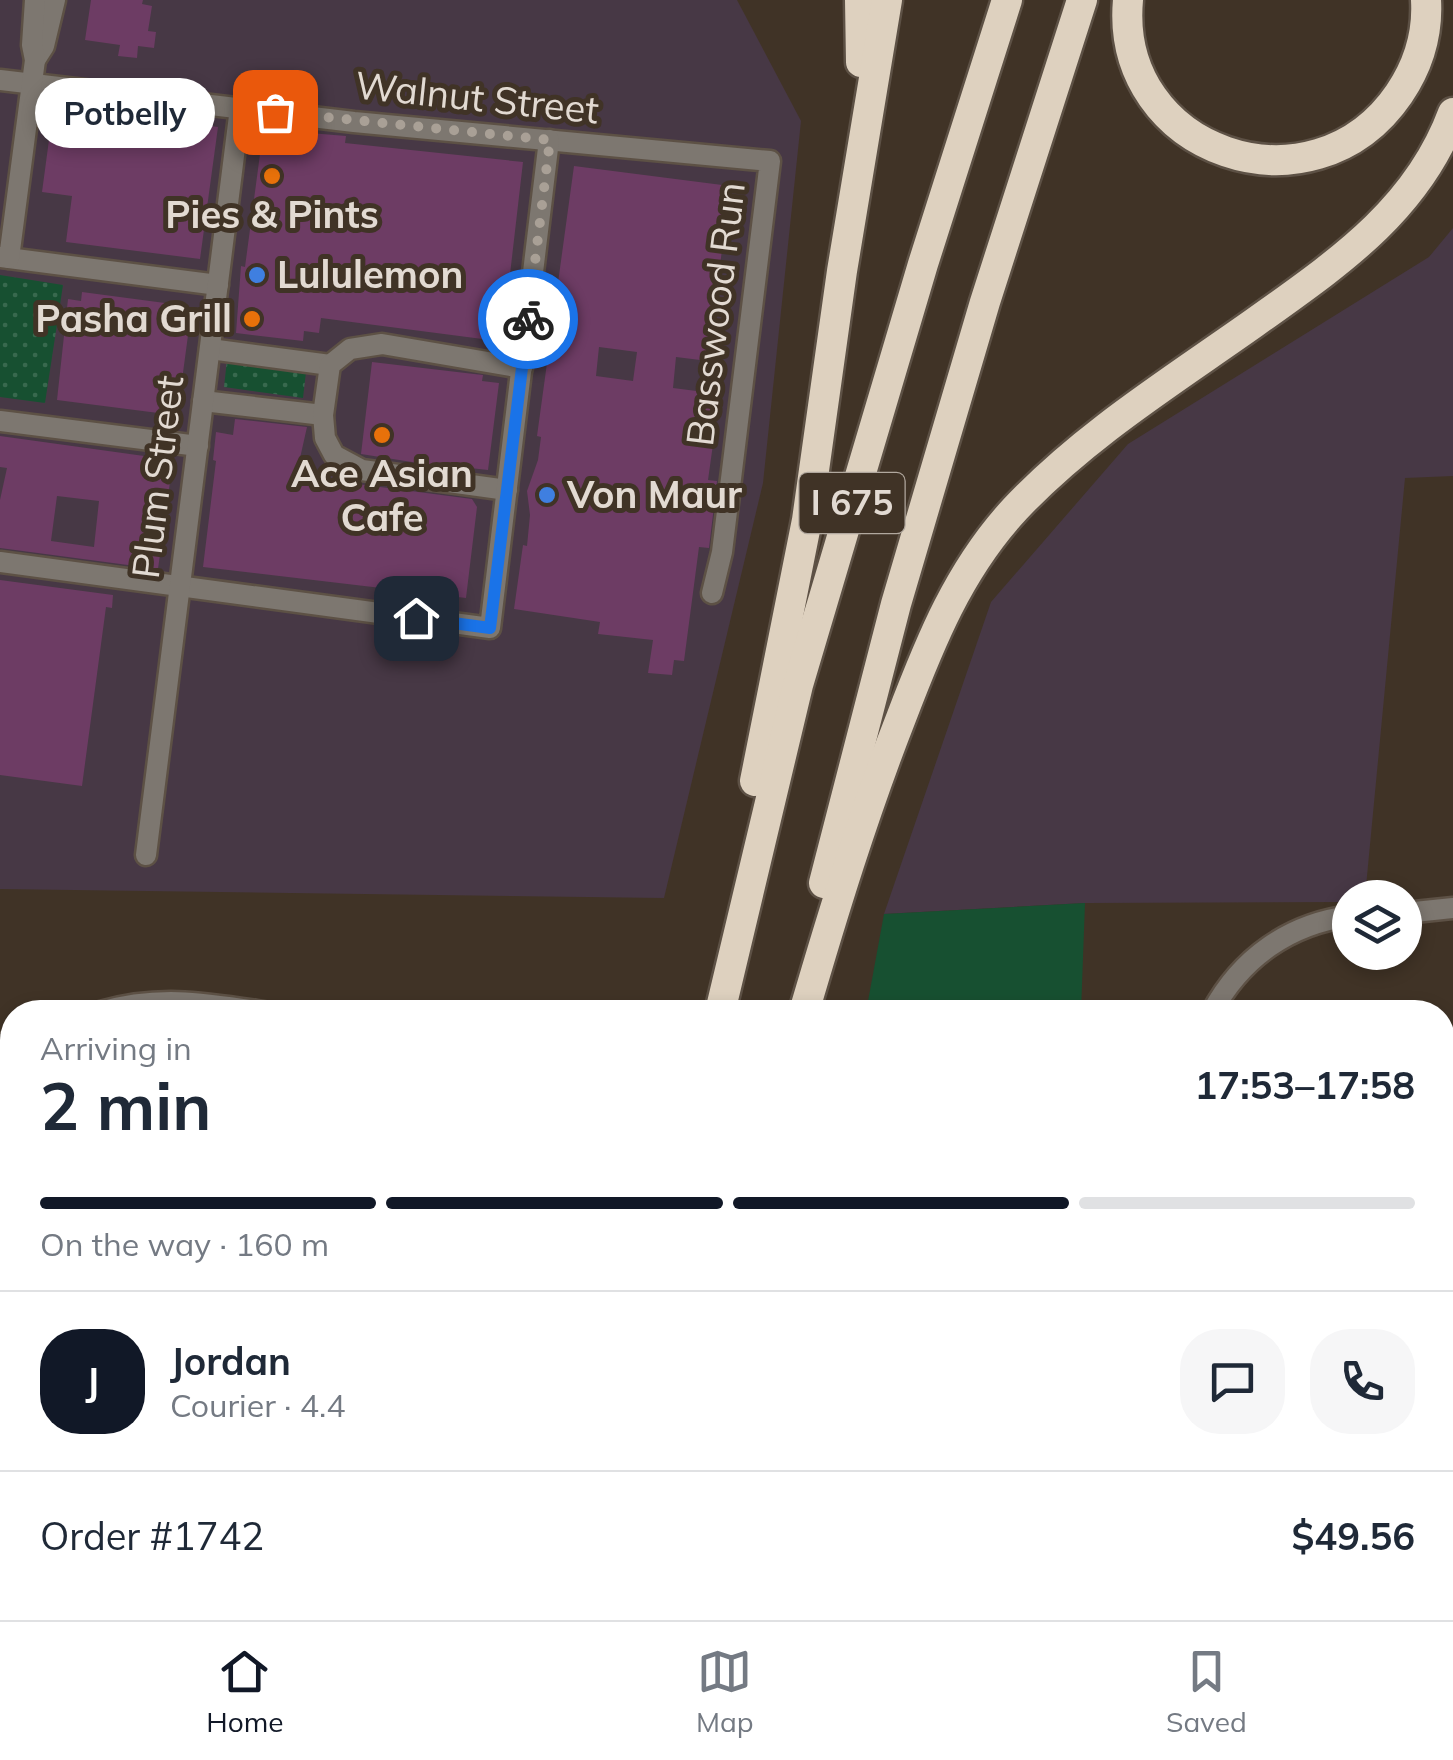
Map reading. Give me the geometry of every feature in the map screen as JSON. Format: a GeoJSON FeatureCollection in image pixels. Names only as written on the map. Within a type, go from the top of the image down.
{"type":"FeatureCollection","features":[{"type":"Feature","properties":{"kind":"highway"},"geometry":{"type":"LineString","coordinates":[[842,271],[862,58],[860,0]]}},
{"type":"Feature","properties":{"kind":"highway"},"geometry":{"type":"LineString","coordinates":[[712,1000],[807,520],[886,0]]}},
{"type":"Feature","properties":{"kind":"highway","name":"I 675"},"geometry":{"type":"LineString","coordinates":[[723,1000],[798,685],[923,264],[1007,0]]}},
{"type":"Feature","properties":{"kind":"highway","name":"I 675"},"geometry":{"type":"LineString","coordinates":[[798,1000],[817,910],[896,604],[985,302],[1082,0]]}},
{"type":"Feature","properties":{"kind":"highway"},"geometry":{"type":"LineString","coordinates":[[1128,0],[1126,24],[1131,59],[1158,104],[1192,136],[1215,148],[1266,160],[1315,155],[1358,136],[1377,120],[1408,81],[1418,61],[1426,0]]}},
{"type":"Feature","properties":{"kind":"highway"},"geometry":{"type":"LineString","coordinates":[[808,1000],[876,783],[928,647],[953,595],[978,556],[1016,508],[1085,444],[1370,236],[1422,178],[1453,113]]}},
{"type":"Feature","properties":{"kind":"street"},"geometry":{"type":"LineString","coordinates":[[35,0],[35,60],[5,258],[218,285]]}},
{"type":"Feature","properties":{"kind":"street"},"geometry":{"type":"LineString","coordinates":[[35,60],[44,46],[55,0]]}},
{"type":"Feature","properties":{"kind":"street","name":"Walnut Street"},"geometry":{"type":"LineString","coordinates":[[0,80],[770,161]]}},
{"type":"Feature","properties":{"kind":"street","name":"Plum Street"},"geometry":{"type":"LineString","coordinates":[[146,854],[240,108]]}},
{"type":"Feature","properties":{"kind":"street"},"geometry":{"type":"LineString","coordinates":[[0,562],[490,628],[550,140]]}},
{"type":"Feature","properties":{"kind":"street","name":"Basswood Run"},"geometry":{"type":"LineString","coordinates":[[712,593],[722,552],[770,161]]}},
{"type":"Feature","properties":{"kind":"street"},"geometry":{"type":"LineString","coordinates":[[507,490],[362,470],[334,455],[325,438],[323,415],[330,365],[350,348],[382,344],[522,368]]}},
{"type":"Feature","properties":{"kind":"street"},"geometry":{"type":"LineString","coordinates":[[210,349],[330,365]]}},
{"type":"Feature","properties":{"kind":"street"},"geometry":{"type":"LineString","coordinates":[[203,401],[323,415]]}},
{"type":"Feature","properties":{"kind":"street"},"geometry":{"type":"LineString","coordinates":[[0,421],[198,446]]}},
{"type":"Feature","properties":{"kind":"street"},"geometry":{"type":"LineString","coordinates":[[1422,912],[1453,908]]}},
{"type":"Feature","properties":{"kind":"street"},"geometry":{"type":"LineString","coordinates":[[1220,1000],[1245,965],[1268,946],[1300,928],[1332,920]]}},
{"type":"Feature","properties":{"kind":"shaded area"},"geometry":{"type":"Polygon","coordinates":[[[0,0],[737,0],[801,121],[763,483],[664,898],[0,889],[0,0]]]}},
{"type":"Feature","properties":{"kind":"shaded area"},"geometry":{"type":"Polygon","coordinates":[[[1453,228],[1453,476],[1405,478],[1367,880],[1332,880],[1332,902],[1085,903],[884,914],[991,602],[1128,444],[1429,257],[1453,228]]]}},
{"type":"Feature","properties":{"kind":"green space"},"geometry":{"type":"Polygon","coordinates":[[[0,275],[63,285],[45,403],[0,397],[0,275]]]}},
{"type":"Feature","properties":{"kind":"green space"},"geometry":{"type":"Polygon","coordinates":[[[227,360],[306,372],[303,398],[224,387],[227,360]]]}},
{"type":"Feature","properties":{"kind":"green space"},"geometry":{"type":"Polygon","coordinates":[[[1085,903],[1081,1000],[868,1000],[884,914],[1085,903]]]}},
{"type":"Feature","properties":{"kind":"building"},"geometry":{"type":"Polygon","coordinates":[[[91,0],[143,0],[142,4],[152,6],[148,31],[156,32],[154,48],[138,46],[137,58],[118,56],[120,45],[85,40],[91,0]]]}},
{"type":"Feature","properties":{"kind":"building"},"geometry":{"type":"Polygon","coordinates":[[[63,107],[218,127],[200,259],[66,242],[72,196],[42,192],[51,125],[61,126],[63,107]]]}},
{"type":"Feature","properties":{"kind":"building"},"geometry":{"type":"Polygon","coordinates":[[[274,130],[346,136],[345,143],[523,162],[503,335],[490,340],[321,318],[319,333],[304,331],[303,341],[236,333],[241,266],[245,267],[262,139],[274,130]]]}},
{"type":"Feature","properties":{"kind":"building"},"geometry":{"type":"Polygon","coordinates":[[[574,166],[730,186],[708,361],[676,357],[673,388],[720,394],[708,480],[717,481],[709,548],[699,547],[684,661],[674,660],[672,675],[648,673],[653,640],[598,634],[600,622],[514,609],[523,545],[527,546],[527,491],[538,460],[541,437],[537,436],[574,166]],[[599,347],[596,376],[633,381],[637,352],[599,347]]]}},
{"type":"Feature","properties":{"kind":"building"},"geometry":{"type":"Polygon","coordinates":[[[82,292],[180,305],[177,326],[189,328],[180,395],[168,393],[166,414],[57,400],[68,299],[81,301],[82,292]]]}},
{"type":"Feature","properties":{"kind":"building"},"geometry":{"type":"Polygon","coordinates":[[[372,362],[483,375],[482,381],[499,383],[488,470],[469,471],[361,454],[372,362]]]}},
{"type":"Feature","properties":{"kind":"building"},"geometry":{"type":"Polygon","coordinates":[[[235,419],[307,427],[296,476],[472,499],[477,507],[466,598],[203,567],[216,432],[233,435],[235,419]]]}},
{"type":"Feature","properties":{"kind":"building"},"geometry":{"type":"Polygon","coordinates":[[[0,436],[173,460],[158,569],[0,548],[0,500],[7,468],[0,467],[0,436]],[[57,496],[51,541],[94,547],[99,501],[57,496]]]}},
{"type":"Feature","properties":{"kind":"building"},"geometry":{"type":"Polygon","coordinates":[[[0,580],[113,595],[112,608],[106,607],[82,786],[0,775],[0,580]]]}},
{"type":"Feature","properties":{"kind":"way so far"},"geometry":{"type":"LineString","coordinates":[[275,112],[550,140],[528,319]]}},
{"type":"Feature","properties":{"kind":"place","name":"Potbelly"},"geometry":{"type":"Point","coordinates":[275,112]}},
{"type":"Feature","properties":{"kind":"place","name":"Pies & Pints"},"geometry":{"type":"Point","coordinates":[272,176]}},
{"type":"Feature","properties":{"kind":"place","name":"Lululemon"},"geometry":{"type":"Point","coordinates":[257,275]}},
{"type":"Feature","properties":{"kind":"place","name":"Pasha Grill"},"geometry":{"type":"Point","coordinates":[252,319]}},
{"type":"Feature","properties":{"kind":"place","name":"Ace Asian Cafe"},"geometry":{"type":"Point","coordinates":[382,435]}},
{"type":"Feature","properties":{"kind":"place","name":"Von Maur"},"geometry":{"type":"Point","coordinates":[547,495]}},
{"type":"Feature","properties":{"kind":"route"},"geometry":{"type":"LineString","coordinates":[[416,618],[490,628],[528,319]]}}]}
